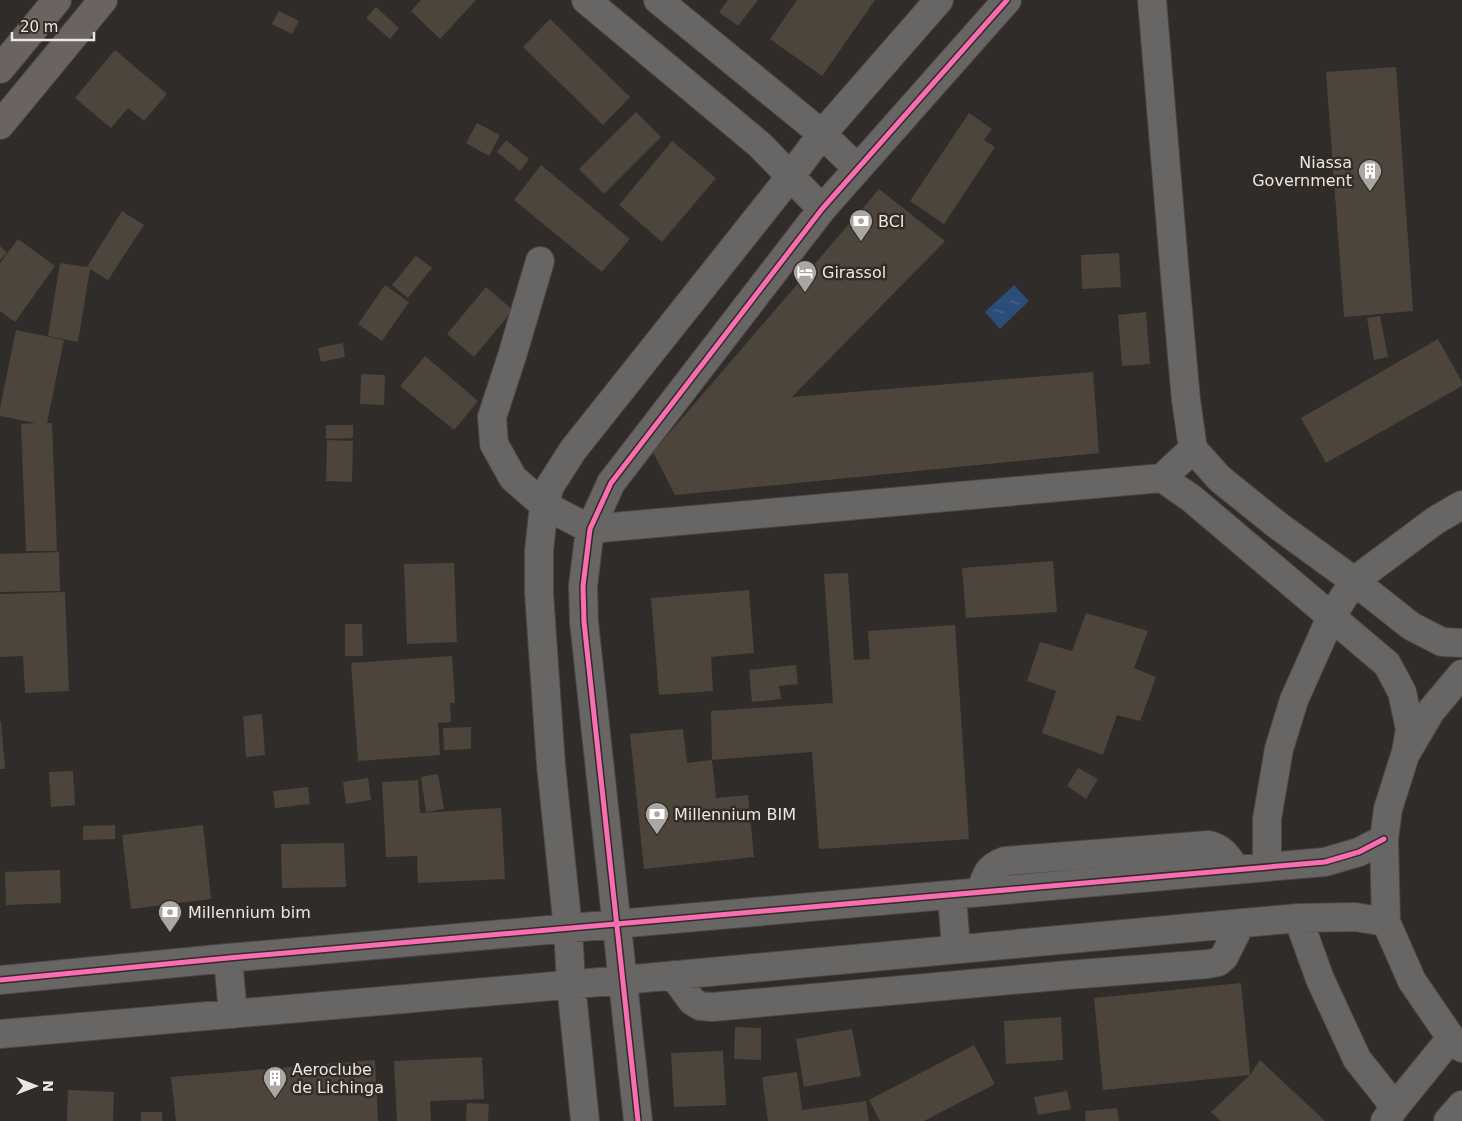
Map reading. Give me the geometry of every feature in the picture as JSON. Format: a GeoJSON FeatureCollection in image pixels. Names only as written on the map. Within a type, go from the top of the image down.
{"type":"FeatureCollection","features":[{"type":"Feature","properties":{"kind":"main road"},"geometry":{"type":"LineString","coordinates":[[0,68],[57,0]]}},
{"type":"Feature","properties":{"kind":"main road"},"geometry":{"type":"LineString","coordinates":[[0,125],[103,0]]}},
{"type":"Feature","properties":{"kind":"street"},"geometry":{"type":"LineString","coordinates":[[586,0],[760,145],[822,209]]}},
{"type":"Feature","properties":{"kind":"street"},"geometry":{"type":"LineString","coordinates":[[658,0],[822,134],[857,168]]}},
{"type":"Feature","properties":{"kind":"street"},"geometry":{"type":"LineString","coordinates":[[585,1121],[551,765],[539,593],[539,550],[544,505],[550,486],[573,450],[822,134],[939,0]]}},
{"type":"Feature","properties":{"kind":"street"},"geometry":{"type":"LineString","coordinates":[[638,1121],[584,622],[582,586],[590,528],[611,483],[822,209],[1007,0]]}},
{"type":"Feature","properties":{"kind":"street"},"geometry":{"type":"LineString","coordinates":[[1152,0],[1186,400],[1193,449],[1220,479],[1276,524],[1354,581],[1411,626],[1442,642],[1462,643]]}},
{"type":"Feature","properties":{"kind":"street"},"geometry":{"type":"LineString","coordinates":[[540,261],[492,417],[494,444],[513,478],[544,505],[590,528],[1162,478],[1193,449]]}},
{"type":"Feature","properties":{"kind":"street"},"geometry":{"type":"LineString","coordinates":[[1162,478],[1191,498],[1387,664],[1402,692],[1410,729],[1405,756],[1388,809],[1384,839],[1386,922],[1412,981],[1456,1043],[1390,1114],[1357,1059],[1320,979],[1298,918]]}},
{"type":"Feature","properties":{"kind":"street"},"geometry":{"type":"LineString","coordinates":[[1267,867],[1267,819],[1280,749],[1294,700],[1331,617],[1354,581],[1436,520],[1462,505]]}},
{"type":"Feature","properties":{"kind":"street"},"geometry":{"type":"LineString","coordinates":[[1405,756],[1431,710],[1462,674]]}},
{"type":"Feature","properties":{"kind":"street"},"geometry":{"type":"LineString","coordinates":[[0,980],[228,958],[1325,862],[1359,852],[1384,839]]}},
{"type":"Feature","properties":{"kind":"street"},"geometry":{"type":"LineString","coordinates":[[952,895],[956,949]]}},
{"type":"Feature","properties":{"kind":"street"},"geometry":{"type":"LineString","coordinates":[[0,1034],[623,980],[1298,918],[1355,917],[1386,922]]}},
{"type":"Feature","properties":{"kind":"street"},"geometry":{"type":"LineString","coordinates":[[673,975],[692,1001],[700,1006],[712,1007],[1208,964],[1218,962],[1224,957],[1241,923]]}},
{"type":"Feature","properties":{"kind":"street"},"geometry":{"type":"LineString","coordinates":[[1064,939],[1068,975]]}},
{"type":"Feature","properties":{"kind":"street"},"geometry":{"type":"LineString","coordinates":[[228,958],[233,1014]]}},
{"type":"Feature","properties":{"kind":"street"},"geometry":{"type":"LineString","coordinates":[[1448,1121],[1462,1105]]}},
{"type":"Feature","properties":{"kind":"water"},"geometry":{"type":"Polygon","coordinates":[[[1014,285],[1029,301],[1000,329],[985,312],[1014,285]]]}},
{"type":"Feature","properties":{"kind":"building"},"geometry":{"type":"Polygon","coordinates":[[[421,0],[476,0],[440,39],[411,11],[421,0]]]}},
{"type":"Feature","properties":{"kind":"building"},"geometry":{"type":"Polygon","coordinates":[[[728,0],[758,0],[738,26],[719,12],[728,0]]]}},
{"type":"Feature","properties":{"kind":"building"},"geometry":{"type":"Polygon","coordinates":[[[797,0],[875,0],[822,76],[770,39],[797,0]]]}},
{"type":"Feature","properties":{"kind":"building"},"geometry":{"type":"Polygon","coordinates":[[[376,7],[399,28],[390,39],[366,18],[376,7]]]}},
{"type":"Feature","properties":{"kind":"building"},"geometry":{"type":"Polygon","coordinates":[[[279,11],[299,21],[292,34],[272,24],[279,11]]]}},
{"type":"Feature","properties":{"kind":"building"},"geometry":{"type":"Polygon","coordinates":[[[550,19],[630,97],[603,125],[523,47],[550,19]]]}},
{"type":"Feature","properties":{"kind":"building"},"geometry":{"type":"Polygon","coordinates":[[[115,50],[167,94],[144,121],[128,108],[111,128],[75,98],[115,50]]]}},
{"type":"Feature","properties":{"kind":"building","name":"Niassa Government"},"geometry":{"type":"Polygon","coordinates":[[[1396,67],[1413,311],[1344,317],[1326,72],[1396,67]]]}},
{"type":"Feature","properties":{"kind":"building"},"geometry":{"type":"Polygon","coordinates":[[[636,112],[661,137],[604,194],[579,169],[636,112]]]}},
{"type":"Feature","properties":{"kind":"building"},"geometry":{"type":"Polygon","coordinates":[[[969,113],[992,129],[984,140],[995,147],[944,224],[910,201],[969,113]]]}},
{"type":"Feature","properties":{"kind":"building"},"geometry":{"type":"Polygon","coordinates":[[[477,123],[500,135],[489,156],[466,143],[477,123]]]}},
{"type":"Feature","properties":{"kind":"building"},"geometry":{"type":"Polygon","coordinates":[[[506,140],[529,159],[520,171],[497,152],[506,140]]]}},
{"type":"Feature","properties":{"kind":"building"},"geometry":{"type":"Polygon","coordinates":[[[672,141],[716,178],[662,242],[619,205],[672,141]]]}},
{"type":"Feature","properties":{"kind":"building"},"geometry":{"type":"Polygon","coordinates":[[[541,165],[630,239],[602,272],[514,200],[541,165]]]}},
{"type":"Feature","properties":{"kind":"building"},"geometry":{"type":"Polygon","coordinates":[[[879,189],[945,241],[792,397],[1093,372],[1099,453],[675,495],[653,452],[879,189]]]}},
{"type":"Feature","properties":{"kind":"building"},"geometry":{"type":"Polygon","coordinates":[[[122,211],[144,225],[108,280],[90,269],[78,342],[48,336],[60,263],[87,267],[122,211]]]}},
{"type":"Feature","properties":{"kind":"building"},"geometry":{"type":"Polygon","coordinates":[[[18,239],[55,266],[15,322],[0,311],[0,263],[18,239]]]}},
{"type":"Feature","properties":{"kind":"building"},"geometry":{"type":"Polygon","coordinates":[[[0,246],[7,253],[0,260],[0,246]]]}},
{"type":"Feature","properties":{"kind":"building"},"geometry":{"type":"Polygon","coordinates":[[[1119,253],[1121,287],[1082,289],[1081,255],[1119,253]]]}},
{"type":"Feature","properties":{"kind":"building"},"geometry":{"type":"Polygon","coordinates":[[[416,256],[432,268],[408,298],[392,285],[416,256]]]}},
{"type":"Feature","properties":{"kind":"building"},"geometry":{"type":"Polygon","coordinates":[[[385,285],[409,302],[382,341],[358,324],[385,285]]]}},
{"type":"Feature","properties":{"kind":"building"},"geometry":{"type":"Polygon","coordinates":[[[486,287],[513,310],[474,357],[447,334],[486,287]]]}},
{"type":"Feature","properties":{"kind":"building"},"geometry":{"type":"Polygon","coordinates":[[[1146,312],[1150,364],[1122,366],[1118,315],[1146,312]]]}},
{"type":"Feature","properties":{"kind":"building"},"geometry":{"type":"Polygon","coordinates":[[[1380,316],[1388,357],[1374,360],[1367,318],[1380,316]]]}},
{"type":"Feature","properties":{"kind":"building"},"geometry":{"type":"Polygon","coordinates":[[[16,330],[64,340],[47,423],[52,423],[57,551],[26,551],[21,424],[36,423],[0,416],[16,330]]]}},
{"type":"Feature","properties":{"kind":"building"},"geometry":{"type":"Polygon","coordinates":[[[1438,339],[1462,382],[1462,386],[1326,463],[1301,418],[1438,339]]]}},
{"type":"Feature","properties":{"kind":"building"},"geometry":{"type":"Polygon","coordinates":[[[343,343],[345,357],[321,362],[318,348],[343,343]]]}},
{"type":"Feature","properties":{"kind":"building"},"geometry":{"type":"Polygon","coordinates":[[[425,356],[478,401],[454,430],[400,386],[425,356]]]}},
{"type":"Feature","properties":{"kind":"building"},"geometry":{"type":"Polygon","coordinates":[[[361,374],[385,375],[384,405],[360,404],[361,374]]]}},
{"type":"Feature","properties":{"kind":"building"},"geometry":{"type":"Polygon","coordinates":[[[326,425],[353,425],[353,438],[326,439],[326,425]]]}},
{"type":"Feature","properties":{"kind":"building"},"geometry":{"type":"Polygon","coordinates":[[[327,440],[353,441],[352,482],[326,481],[327,440]]]}},
{"type":"Feature","properties":{"kind":"building"},"geometry":{"type":"Polygon","coordinates":[[[59,552],[60,591],[0,592],[0,554],[59,552]]]}},
{"type":"Feature","properties":{"kind":"building"},"geometry":{"type":"Polygon","coordinates":[[[1053,561],[1057,612],[966,618],[962,568],[1053,561]]]}},
{"type":"Feature","properties":{"kind":"building"},"geometry":{"type":"Polygon","coordinates":[[[454,563],[457,642],[407,644],[404,564],[454,563]]]}},
{"type":"Feature","properties":{"kind":"building"},"geometry":{"type":"Polygon","coordinates":[[[848,573],[854,660],[870,659],[868,631],[955,625],[969,839],[819,849],[812,752],[712,760],[711,711],[833,703],[824,574],[848,573]]]}},
{"type":"Feature","properties":{"kind":"building"},"geometry":{"type":"Polygon","coordinates":[[[749,590],[754,653],[711,657],[713,691],[659,695],[651,598],[749,590]]]}},
{"type":"Feature","properties":{"kind":"building"},"geometry":{"type":"Polygon","coordinates":[[[65,592],[69,691],[25,693],[23,656],[0,657],[0,594],[65,592]]]}},
{"type":"Feature","properties":{"kind":"building"},"geometry":{"type":"Polygon","coordinates":[[[1086,613],[1148,631],[1134,668],[1156,677],[1140,721],[1117,715],[1103,755],[1042,733],[1056,691],[1027,681],[1040,642],[1072,651],[1086,613]]]}},
{"type":"Feature","properties":{"kind":"building"},"geometry":{"type":"Polygon","coordinates":[[[345,624],[362,624],[363,656],[345,656],[345,624]]]}},
{"type":"Feature","properties":{"kind":"building"},"geometry":{"type":"Polygon","coordinates":[[[452,656],[455,703],[450,703],[451,722],[438,723],[440,755],[358,761],[351,663],[452,656]]]}},
{"type":"Feature","properties":{"kind":"building"},"geometry":{"type":"Polygon","coordinates":[[[796,665],[798,684],[779,686],[781,699],[752,702],[749,670],[796,665]]]}},
{"type":"Feature","properties":{"kind":"building"},"geometry":{"type":"Polygon","coordinates":[[[262,714],[265,755],[246,757],[243,716],[262,714]]]}},
{"type":"Feature","properties":{"kind":"building"},"geometry":{"type":"Polygon","coordinates":[[[1,722],[5,769],[0,769],[1,722]]]}},
{"type":"Feature","properties":{"kind":"building"},"geometry":{"type":"Polygon","coordinates":[[[471,727],[471,749],[444,750],[443,728],[471,727]]]}},
{"type":"Feature","properties":{"kind":"building"},"geometry":{"type":"Polygon","coordinates":[[[683,729],[687,763],[712,760],[716,798],[748,795],[754,857],[644,869],[630,734],[683,729]]]}},
{"type":"Feature","properties":{"kind":"building"},"geometry":{"type":"Polygon","coordinates":[[[1078,768],[1098,779],[1086,799],[1067,786],[1078,768]]]}},
{"type":"Feature","properties":{"kind":"building"},"geometry":{"type":"Polygon","coordinates":[[[73,771],[75,805],[51,807],[49,772],[73,771]]]}},
{"type":"Feature","properties":{"kind":"building"},"geometry":{"type":"Polygon","coordinates":[[[438,774],[444,809],[426,812],[421,777],[438,774]]]}},
{"type":"Feature","properties":{"kind":"building"},"geometry":{"type":"Polygon","coordinates":[[[368,778],[371,800],[346,804],[343,782],[368,778]]]}},
{"type":"Feature","properties":{"kind":"building"},"geometry":{"type":"Polygon","coordinates":[[[418,780],[420,813],[501,808],[505,879],[418,883],[417,856],[386,857],[382,782],[418,780]]]}},
{"type":"Feature","properties":{"kind":"building"},"geometry":{"type":"Polygon","coordinates":[[[308,787],[310,804],[275,808],[273,791],[308,787]]]}},
{"type":"Feature","properties":{"kind":"building"},"geometry":{"type":"Polygon","coordinates":[[[115,825],[115,839],[83,840],[83,826],[115,825]]]}},
{"type":"Feature","properties":{"kind":"building"},"geometry":{"type":"Polygon","coordinates":[[[203,825],[211,899],[131,909],[122,835],[203,825]]]}},
{"type":"Feature","properties":{"kind":"building"},"geometry":{"type":"Polygon","coordinates":[[[344,843],[346,887],[282,888],[281,844],[344,843]]]}},
{"type":"Feature","properties":{"kind":"building"},"geometry":{"type":"Polygon","coordinates":[[[60,870],[61,903],[6,905],[5,872],[60,870]]]}},
{"type":"Feature","properties":{"kind":"building"},"geometry":{"type":"Polygon","coordinates":[[[1241,983],[1250,1075],[1103,1090],[1094,998],[1241,983]]]}},
{"type":"Feature","properties":{"kind":"building"},"geometry":{"type":"Polygon","coordinates":[[[1061,1017],[1063,1060],[1006,1064],[1004,1021],[1061,1017]]]}},
{"type":"Feature","properties":{"kind":"building"},"geometry":{"type":"Polygon","coordinates":[[[735,1027],[761,1028],[761,1060],[734,1059],[735,1027]]]}},
{"type":"Feature","properties":{"kind":"building"},"geometry":{"type":"Polygon","coordinates":[[[852,1029],[861,1076],[804,1087],[796,1039],[852,1029]]]}},
{"type":"Feature","properties":{"kind":"building"},"geometry":{"type":"Polygon","coordinates":[[[974,1045],[995,1084],[924,1121],[880,1121],[869,1100],[974,1045]]]}},
{"type":"Feature","properties":{"kind":"building"},"geometry":{"type":"Polygon","coordinates":[[[723,1051],[726,1105],[674,1107],[671,1053],[723,1051]]]}},
{"type":"Feature","properties":{"kind":"building"},"geometry":{"type":"Polygon","coordinates":[[[482,1057],[484,1099],[430,1101],[431,1121],[397,1121],[394,1061],[482,1057]]]}},
{"type":"Feature","properties":{"kind":"building","name":"Aeroclube de Lichinga"},"geometry":{"type":"Polygon","coordinates":[[[375,1060],[378,1121],[176,1121],[171,1077],[375,1060]]]}},
{"type":"Feature","properties":{"kind":"building"},"geometry":{"type":"Polygon","coordinates":[[[1260,1060],[1325,1121],[1221,1121],[1211,1112],[1250,1075],[1260,1060]]]}},
{"type":"Feature","properties":{"kind":"building"},"geometry":{"type":"Polygon","coordinates":[[[797,1072],[802,1110],[866,1101],[869,1121],[768,1121],[762,1077],[797,1072]]]}},
{"type":"Feature","properties":{"kind":"building"},"geometry":{"type":"Polygon","coordinates":[[[68,1090],[114,1092],[113,1121],[67,1121],[68,1090]]]}},
{"type":"Feature","properties":{"kind":"building"},"geometry":{"type":"Polygon","coordinates":[[[1067,1091],[1071,1109],[1038,1115],[1034,1097],[1067,1091]]]}},
{"type":"Feature","properties":{"kind":"building"},"geometry":{"type":"Polygon","coordinates":[[[467,1103],[489,1104],[488,1121],[466,1121],[467,1103]]]}},
{"type":"Feature","properties":{"kind":"building"},"geometry":{"type":"Polygon","coordinates":[[[1117,1108],[1119,1121],[1086,1121],[1085,1111],[1117,1108]]]}},
{"type":"Feature","properties":{"kind":"building"},"geometry":{"type":"Polygon","coordinates":[[[141,1112],[162,1112],[162,1121],[141,1121],[141,1112]]]}},
{"type":"Feature","properties":{"kind":"cycle path"},"geometry":{"type":"LineString","coordinates":[[638,1121],[584,622],[583,586],[590,529],[611,483],[822,209],[1007,0]]}},
{"type":"Feature","properties":{"kind":"cycle path"},"geometry":{"type":"LineString","coordinates":[[0,980],[228,958],[1325,862],[1359,852],[1384,839]]}},
{"type":"Feature","properties":{"kind":"place","name":"Niassa Government"},"geometry":{"type":"Point","coordinates":[1370,192]}},
{"type":"Feature","properties":{"kind":"place","name":"BCI"},"geometry":{"type":"Point","coordinates":[861,242]}},
{"type":"Feature","properties":{"kind":"place","name":"Girassol"},"geometry":{"type":"Point","coordinates":[805,293]}},
{"type":"Feature","properties":{"kind":"place","name":"Millennium BIM"},"geometry":{"type":"Point","coordinates":[657,835]}},
{"type":"Feature","properties":{"kind":"place","name":"Millennium bim"},"geometry":{"type":"Point","coordinates":[170,933]}},
{"type":"Feature","properties":{"kind":"place","name":"Aeroclube de Lichinga"},"geometry":{"type":"Point","coordinates":[275,1099]}}]}
